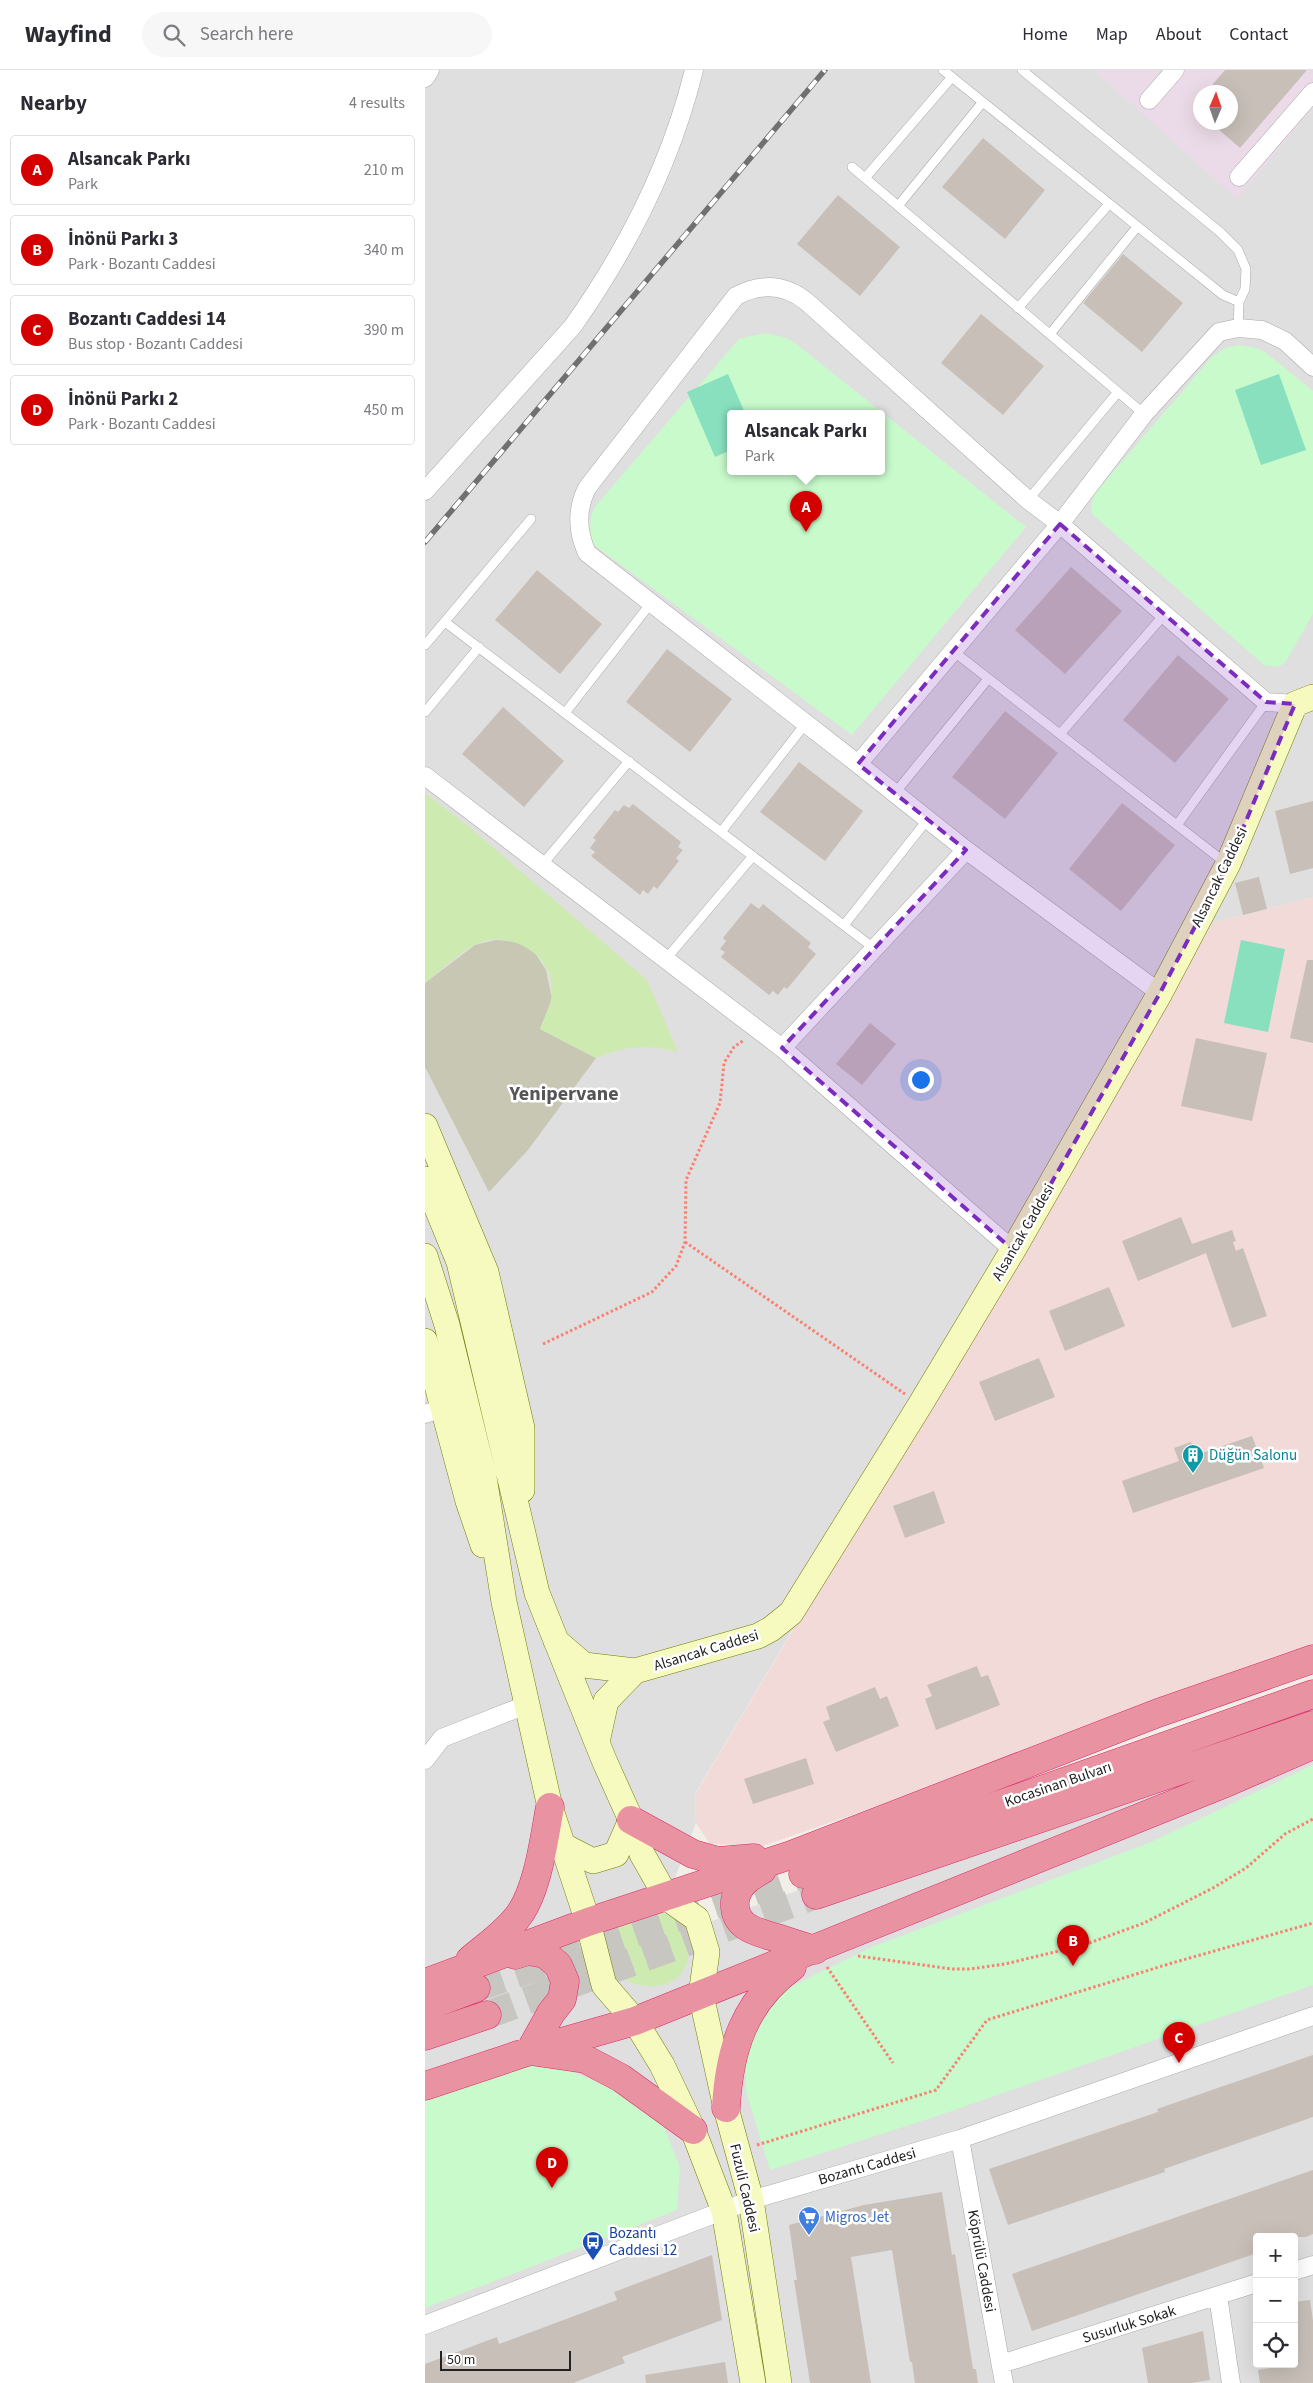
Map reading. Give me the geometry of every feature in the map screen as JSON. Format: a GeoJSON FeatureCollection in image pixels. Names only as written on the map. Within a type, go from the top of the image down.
{"type":"FeatureCollection","features":[{"type":"Feature","properties":{"kind":"highway"},"geometry":{"type":"LineString","coordinates":[[453,1974],[588,1922],[667,1898],[803,1875],[1158,1713],[1313,1659]]}},
{"type":"Feature","properties":{"kind":"highway"},"geometry":{"type":"LineString","coordinates":[[1158,1713],[1313,1673]]}},
{"type":"Feature","properties":{"kind":"highway","name":"Kocasinan Bulvarı"},"geometry":{"type":"LineString","coordinates":[[803,1875],[1313,1694]]}},
{"type":"Feature","properties":{"kind":"highway","name":"Kocasinan Bulvarı"},"geometry":{"type":"LineString","coordinates":[[803,1875],[1313,1725]]}},
{"type":"Feature","properties":{"kind":"highway"},"geometry":{"type":"LineString","coordinates":[[425,2086],[530,2051],[635,2021],[815,1950],[1313,1745]]}},
{"type":"Feature","properties":{"kind":"highway"},"geometry":{"type":"LineString","coordinates":[[453,1974],[495,1940],[519,1915],[536,1878],[551,1807]]}},
{"type":"Feature","properties":{"kind":"highway"},"geometry":{"type":"LineString","coordinates":[[631,1820],[693,1854],[803,1875]]}},
{"type":"Feature","properties":{"kind":"highway"},"geometry":{"type":"LineString","coordinates":[[803,1875],[745,1880],[736,1895],[736,1911],[744,1926],[751,1931],[815,1950]]}},
{"type":"Feature","properties":{"kind":"highway"},"geometry":{"type":"LineString","coordinates":[[726,2108],[729,2070],[733,2052],[753,2006],[777,1977],[815,1950]]}},
{"type":"Feature","properties":{"kind":"highway"},"geometry":{"type":"LineString","coordinates":[[425,1983],[528,1951],[545,1954],[553,1958],[563,1972],[565,1990],[563,1999],[551,2013],[530,2051]]}},
{"type":"Feature","properties":{"kind":"highway"},"geometry":{"type":"LineString","coordinates":[[425,2006],[476,1988]]}},
{"type":"Feature","properties":{"kind":"highway"},"geometry":{"type":"LineString","coordinates":[[425,2036],[487,2014]]}},
{"type":"Feature","properties":{"kind":"highway"},"geometry":{"type":"LineString","coordinates":[[530,2051],[585,2059],[621,2078],[693,2130]]}},
{"type":"Feature","properties":{"kind":"street"},"geometry":{"type":"LineString","coordinates":[[425,78],[430,70]]}},
{"type":"Feature","properties":{"kind":"street"},"geometry":{"type":"LineString","coordinates":[[425,491],[573,326],[591,301],[628,240],[655,184],[678,124],[694,70]]}},
{"type":"Feature","properties":{"kind":"street"},"geometry":{"type":"LineString","coordinates":[[1149,100],[1175,70]]}},
{"type":"Feature","properties":{"kind":"street"},"geometry":{"type":"LineString","coordinates":[[1239,177],[1313,92]]}},
{"type":"Feature","properties":{"kind":"street"},"geometry":{"type":"LineString","coordinates":[[1160,993],[966,850],[587,553],[579,530],[578,518],[587,488],[736,296],[756,288],[778,287],[799,295],[1028,500],[1060,524],[1266,702],[1304,700]]}},
{"type":"Feature","properties":{"kind":"street"},"geometry":{"type":"LineString","coordinates":[[858,764],[1060,524],[1144,414],[1219,332],[1239,328],[1262,330],[1274,334],[1285,341],[1313,367]]}},
{"type":"Feature","properties":{"kind":"street","name":"Alsancak Caddesi"},"geometry":{"type":"LineString","coordinates":[[556,1640],[584,1665],[635,1671],[758,1636],[782,1621],[800,1600],[1013,1250],[1160,993],[1228,864],[1304,700]]}},
{"type":"Feature","properties":{"kind":"street"},"geometry":{"type":"LineString","coordinates":[[425,776],[782,1048],[1013,1250]]}},
{"type":"Feature","properties":{"kind":"street"},"geometry":{"type":"LineString","coordinates":[[782,1048],[966,850]]}},
{"type":"Feature","properties":{"kind":"street"},"geometry":{"type":"LineString","coordinates":[[425,1126],[486,1272],[522,1428],[523,1532]]}},
{"type":"Feature","properties":{"kind":"street"},"geometry":{"type":"LineString","coordinates":[[425,1179],[459,1262],[537,1593],[597,1742],[631,1820],[642,1854],[667,1898],[697,1919],[707,1952],[701,1995]]}},
{"type":"Feature","properties":{"kind":"street"},"geometry":{"type":"LineString","coordinates":[[425,1256],[447,1325],[484,1477],[504,1602],[526,1705],[551,1807],[588,1922],[604,1986],[635,2021]]}},
{"type":"Feature","properties":{"kind":"street"},"geometry":{"type":"LineString","coordinates":[[425,1341],[434,1411],[504,1602]]}},
{"type":"Feature","properties":{"kind":"street","name":"Alsancak Caddesi"},"geometry":{"type":"LineString","coordinates":[[597,1742],[606,1701],[635,1671]]}},
{"type":"Feature","properties":{"kind":"street"},"geometry":{"type":"LineString","coordinates":[[425,1760],[442,1738],[526,1705]]}},
{"type":"Feature","properties":{"kind":"street"},"geometry":{"type":"LineString","coordinates":[[564,1846],[593,1860],[616,1854],[631,1820]]}},
{"type":"Feature","properties":{"kind":"street","name":"Fuzuli Caddesi"},"geometry":{"type":"LineString","coordinates":[[701,1995],[726,2108],[751,2200],[779,2383]]}},
{"type":"Feature","properties":{"kind":"street","name":"Bozantı Caddesi"},"geometry":{"type":"LineString","coordinates":[[425,2325],[751,2200],[960,2139],[1313,2016]]}},
{"type":"Feature","properties":{"kind":"street","name":"Fuzuli Caddesi"},"geometry":{"type":"LineString","coordinates":[[635,2021],[661,2065],[693,2130],[724,2211],[753,2383]]}},
{"type":"Feature","properties":{"kind":"street","name":"Köprülü Caddesi"},"geometry":{"type":"LineString","coordinates":[[960,2139],[1004,2383]]}},
{"type":"Feature","properties":{"kind":"street"},"geometry":{"type":"LineString","coordinates":[[1298,2270],[1313,2264]]}},
{"type":"Feature","properties":{"kind":"street","name":"Susurluk Sokak"},"geometry":{"type":"LineString","coordinates":[[1001,2364],[1253,2284]]}},
{"type":"Feature","properties":{"kind":"street"},"geometry":{"type":"LineString","coordinates":[[1218,2296],[1231,2383]]}},
{"type":"Feature","properties":{"kind":"lane"},"geometry":{"type":"LineString","coordinates":[[943,70],[1223,295],[1239,302]]}},
{"type":"Feature","properties":{"kind":"lane"},"geometry":{"type":"LineString","coordinates":[[1021,70],[1239,250],[1244,259],[1247,278],[1239,302],[1239,328]]}},
{"type":"Feature","properties":{"kind":"lane"},"geometry":{"type":"LineString","coordinates":[[865,178],[952,77]]}},
{"type":"Feature","properties":{"kind":"lane"},"geometry":{"type":"LineString","coordinates":[[898,206],[983,103]]}},
{"type":"Feature","properties":{"kind":"lane"},"geometry":{"type":"LineString","coordinates":[[852,167],[1144,414]]}},
{"type":"Feature","properties":{"kind":"lane"},"geometry":{"type":"LineString","coordinates":[[1018,308],[1109,204]]}},
{"type":"Feature","properties":{"kind":"lane"},"geometry":{"type":"LineString","coordinates":[[1050,334],[1137,227]]}},
{"type":"Feature","properties":{"kind":"lane"},"geometry":{"type":"LineString","coordinates":[[1028,500],[1118,392]]}},
{"type":"Feature","properties":{"kind":"lane"},"geometry":{"type":"LineString","coordinates":[[425,644],[531,519]]}},
{"type":"Feature","properties":{"kind":"lane"},"geometry":{"type":"LineString","coordinates":[[565,712],[651,603]]}},
{"type":"Feature","properties":{"kind":"lane"},"geometry":{"type":"LineString","coordinates":[[1060,734],[1164,615]]}},
{"type":"Feature","properties":{"kind":"lane"},"geometry":{"type":"LineString","coordinates":[[445,622],[875,948]]}},
{"type":"Feature","properties":{"kind":"lane"},"geometry":{"type":"LineString","coordinates":[[425,712],[479,647]]}},
{"type":"Feature","properties":{"kind":"lane"},"geometry":{"type":"LineString","coordinates":[[953,651],[1228,864]]}},
{"type":"Feature","properties":{"kind":"lane"},"geometry":{"type":"LineString","coordinates":[[895,793],[988,679]]}},
{"type":"Feature","properties":{"kind":"lane"},"geometry":{"type":"LineString","coordinates":[[1177,825],[1266,702]]}},
{"type":"Feature","properties":{"kind":"lane"},"geometry":{"type":"LineString","coordinates":[[721,832],[806,723]]}},
{"type":"Feature","properties":{"kind":"lane"},"geometry":{"type":"LineString","coordinates":[[542,865],[629,761]]}},
{"type":"Feature","properties":{"kind":"lane"},"geometry":{"type":"LineString","coordinates":[[844,925],[928,820]]}},
{"type":"Feature","properties":{"kind":"lane"},"geometry":{"type":"LineString","coordinates":[[666,959],[753,856]]}},
{"type":"Feature","properties":{"kind":"path"},"geometry":{"type":"LineString","coordinates":[[543,1344],[652,1292],[676,1266],[685,1242],[686,1180],[720,1103],[724,1063],[728,1054],[741,1042]]}},
{"type":"Feature","properties":{"kind":"path"},"geometry":{"type":"LineString","coordinates":[[685,1242],[920,1405]]}},
{"type":"Feature","properties":{"kind":"path"},"geometry":{"type":"LineString","coordinates":[[854,1955],[952,1969],[970,1969],[1005,1964],[1084,1945],[1144,1923],[1196,1898],[1245,1868],[1285,1834],[1313,1819]]}},
{"type":"Feature","properties":{"kind":"path"},"geometry":{"type":"LineString","coordinates":[[738,2151],[936,2090],[987,2020],[1173,1963],[1313,1923]]}},
{"type":"Feature","properties":{"kind":"path"},"geometry":{"type":"LineString","coordinates":[[815,1950],[893,2063]]}},
{"type":"Feature","properties":{"kind":"highlighted area"},"geometry":{"type":"Polygon","coordinates":[[[1060,524],[1266,702],[1295,704],[1228,864],[1160,993],[1013,1250],[782,1048],[966,850],[858,764],[1060,524]]]}},
{"type":"Feature","properties":{"kind":"shaded area"},"geometry":{"type":"Polygon","coordinates":[[[425,70],[1313,70],[1313,897],[1213,923],[695,1794],[696,1823],[650,1943],[1313,1708],[1313,2383],[425,2383],[425,70]]]}},
{"type":"Feature","properties":{"kind":"shaded area"},"geometry":{"type":"Polygon","coordinates":[[[1094,70],[1313,70],[1313,108],[1237,199],[1094,70]]]}},
{"type":"Feature","properties":{"kind":"shaded area"},"geometry":{"type":"Polygon","coordinates":[[[1313,897],[1313,1654],[763,1846],[710,1844],[696,1823],[695,1795],[1213,923],[1313,897]]]}},
{"type":"Feature","properties":{"kind":"shaded area"},"geometry":{"type":"Polygon","coordinates":[[[496,940],[517,942],[527,947],[535,953],[546,970],[552,999],[540,1029],[596,1058],[528,1150],[489,1192],[425,1067],[425,983],[475,945],[496,940]]]}},
{"type":"Feature","properties":{"kind":"green space"},"geometry":{"type":"Polygon","coordinates":[[[765,333],[786,338],[795,343],[879,410],[727,410],[727,475],[885,475],[885,415],[1026,527],[852,735],[594,545],[590,527],[594,508],[739,339],[765,333]]]}},
{"type":"Feature","properties":{"kind":"green space"},"geometry":{"type":"Polygon","coordinates":[[[1240,345],[1265,352],[1313,391],[1313,614],[1285,663],[1277,667],[1264,665],[1092,514],[1091,504],[1095,493],[1212,357],[1225,348],[1240,345]]]}},
{"type":"Feature","properties":{"kind":"green space"},"geometry":{"type":"Polygon","coordinates":[[[728,374],[744,410],[727,410],[727,452],[715,457],[687,392],[728,374]]]}},
{"type":"Feature","properties":{"kind":"green space"},"geometry":{"type":"Polygon","coordinates":[[[1279,374],[1306,450],[1261,465],[1235,390],[1279,374]]]}},
{"type":"Feature","properties":{"kind":"green space"},"geometry":{"type":"Polygon","coordinates":[[[425,793],[467,825],[647,980],[678,1052],[646,1047],[616,1051],[596,1058],[540,1029],[551,1000],[552,986],[549,974],[543,963],[534,953],[511,941],[498,939],[478,944],[454,959],[425,983],[425,793]]]}},
{"type":"Feature","properties":{"kind":"green space"},"geometry":{"type":"Polygon","coordinates":[[[1241,940],[1285,949],[1268,1032],[1224,1023],[1241,940]]]}},
{"type":"Feature","properties":{"kind":"green space"},"geometry":{"type":"Polygon","coordinates":[[[1313,1765],[1313,1985],[937,2116],[770,2170],[746,2091],[746,2063],[753,2031],[780,1992],[872,1947],[1149,1843],[1313,1765]]]}},
{"type":"Feature","properties":{"kind":"green space"},"geometry":{"type":"Polygon","coordinates":[[[655,1910],[671,1917],[683,1928],[687,1939],[687,1962],[678,1977],[662,1985],[644,1986],[627,1980],[614,1968],[609,1951],[616,1927],[655,1910]]]}},
{"type":"Feature","properties":{"kind":"green space"},"geometry":{"type":"Polygon","coordinates":[[[542,2061],[612,2087],[662,2123],[680,2167],[677,2210],[425,2308],[425,2092],[542,2061]]]}},
{"type":"Feature","properties":{"kind":"building"},"geometry":{"type":"Polygon","coordinates":[[[1225,70],[1307,70],[1240,148],[1219,130],[1238,130],[1238,85],[1212,85],[1225,70]]]}},
{"type":"Feature","properties":{"kind":"building"},"geometry":{"type":"Polygon","coordinates":[[[983,138],[1045,190],[1005,239],[942,187],[983,138]]]}},
{"type":"Feature","properties":{"kind":"building"},"geometry":{"type":"Polygon","coordinates":[[[838,195],[900,247],[860,296],[797,244],[838,195]]]}},
{"type":"Feature","properties":{"kind":"building"},"geometry":{"type":"Polygon","coordinates":[[[1123,254],[1183,303],[1142,352],[1083,303],[1123,254]]]}},
{"type":"Feature","properties":{"kind":"building"},"geometry":{"type":"Polygon","coordinates":[[[981,314],[1044,366],[1003,415],[941,363],[981,314]]]}},
{"type":"Feature","properties":{"kind":"building"},"geometry":{"type":"Polygon","coordinates":[[[1071,567],[1122,611],[1065,674],[1015,630],[1071,567]]]}},
{"type":"Feature","properties":{"kind":"building"},"geometry":{"type":"Polygon","coordinates":[[[537,570],[602,624],[560,674],[495,620],[537,570]]]}},
{"type":"Feature","properties":{"kind":"building"},"geometry":{"type":"Polygon","coordinates":[[[667,649],[732,699],[690,752],[626,702],[667,649]]]}},
{"type":"Feature","properties":{"kind":"building"},"geometry":{"type":"Polygon","coordinates":[[[1178,655],[1229,699],[1175,763],[1123,720],[1178,655]]]}},
{"type":"Feature","properties":{"kind":"building"},"geometry":{"type":"Polygon","coordinates":[[[503,707],[564,761],[524,807],[462,754],[503,707]]]}},
{"type":"Feature","properties":{"kind":"building"},"geometry":{"type":"Polygon","coordinates":[[[1005,711],[1058,753],[1005,819],[952,777],[1005,711]]]}},
{"type":"Feature","properties":{"kind":"building"},"geometry":{"type":"Polygon","coordinates":[[[799,762],[863,811],[825,861],[760,812],[799,762]]]}},
{"type":"Feature","properties":{"kind":"building"},"geometry":{"type":"Polygon","coordinates":[[[1313,801],[1313,868],[1290,874],[1275,811],[1313,801]]]}},
{"type":"Feature","properties":{"kind":"building"},"geometry":{"type":"Polygon","coordinates":[[[1122,803],[1175,845],[1121,911],[1069,869],[1122,803]]]}},
{"type":"Feature","properties":{"kind":"building"},"geometry":{"type":"Polygon","coordinates":[[[633,804],[681,842],[678,847],[683,850],[676,858],[679,861],[657,889],[654,886],[648,894],[643,890],[640,895],[591,856],[595,852],[590,848],[596,840],[593,838],[615,810],[618,812],[624,805],[629,808],[633,804]]]}},
{"type":"Feature","properties":{"kind":"building"},"geometry":{"type":"Polygon","coordinates":[[[1259,877],[1267,909],[1243,915],[1235,883],[1259,877]]]}},
{"type":"Feature","properties":{"kind":"building"},"geometry":{"type":"Polygon","coordinates":[[[751,903],[759,909],[763,904],[811,943],[808,947],[816,954],[787,989],[784,987],[778,995],[773,991],[769,995],[721,957],[725,952],[720,949],[726,941],[723,938],[751,903]]]}},
{"type":"Feature","properties":{"kind":"building"},"geometry":{"type":"Polygon","coordinates":[[[1307,960],[1313,960],[1313,1043],[1290,1038],[1307,960]]]}},
{"type":"Feature","properties":{"kind":"building"},"geometry":{"type":"Polygon","coordinates":[[[870,1023],[896,1044],[862,1085],[836,1064],[870,1023]]]}},
{"type":"Feature","properties":{"kind":"building"},"geometry":{"type":"Polygon","coordinates":[[[1196,1038],[1267,1053],[1252,1121],[1181,1106],[1196,1038]]]}},
{"type":"Feature","properties":{"kind":"building"},"geometry":{"type":"Polygon","coordinates":[[[1181,1217],[1192,1244],[1232,1230],[1236,1241],[1233,1242],[1236,1251],[1243,1248],[1267,1316],[1232,1328],[1206,1253],[1138,1281],[1122,1241],[1181,1217]]]}},
{"type":"Feature","properties":{"kind":"building"},"geometry":{"type":"Polygon","coordinates":[[[1109,1287],[1125,1326],[1065,1351],[1049,1311],[1109,1287]]]}},
{"type":"Feature","properties":{"kind":"building"},"geometry":{"type":"Polygon","coordinates":[[[1039,1358],[1055,1397],[995,1421],[979,1382],[1039,1358]]]}},
{"type":"Feature","properties":{"kind":"building","name":"Düğün Salonu"},"geometry":{"type":"Polygon","coordinates":[[[1252,1436],[1264,1468],[1133,1513],[1122,1481],[1179,1461],[1174,1448],[1191,1442],[1196,1455],[1252,1436]]]}},
{"type":"Feature","properties":{"kind":"building"},"geometry":{"type":"Polygon","coordinates":[[[934,1491],[945,1523],[905,1538],[893,1506],[934,1491]]]}},
{"type":"Feature","properties":{"kind":"building"},"geometry":{"type":"Polygon","coordinates":[[[977,1666],[981,1677],[988,1675],[1000,1705],[936,1730],[925,1699],[932,1696],[927,1685],[977,1666]]]}},
{"type":"Feature","properties":{"kind":"building"},"geometry":{"type":"Polygon","coordinates":[[[875,1687],[880,1699],[887,1696],[899,1726],[836,1752],[823,1722],[830,1719],[826,1707],[875,1687]]]}},
{"type":"Feature","properties":{"kind":"building"},"geometry":{"type":"Polygon","coordinates":[[[806,1758],[814,1784],[753,1804],[744,1779],[806,1758]]]}},
{"type":"Feature","properties":{"kind":"building"},"geometry":{"type":"Polygon","coordinates":[[[1313,2055],[1313,2117],[1164,2169],[1165,2172],[1008,2225],[989,2169],[1158,2112],[1157,2109],[1313,2055]]]}},
{"type":"Feature","properties":{"kind":"building"},"geometry":{"type":"Polygon","coordinates":[[[1313,2170],[1313,2234],[1306,2237],[1298,2237],[1298,2233],[1253,2233],[1253,2254],[1032,2331],[1012,2274],[1313,2170]]]}},
{"type":"Feature","properties":{"kind":"building"},"geometry":{"type":"Polygon","coordinates":[[[942,2192],[952,2255],[955,2254],[973,2369],[976,2369],[978,2383],[915,2383],[892,2250],[851,2257],[871,2383],[810,2383],[794,2280],[797,2280],[789,2225],[864,2205],[942,2192]]]}},
{"type":"Feature","properties":{"kind":"building"},"geometry":{"type":"Polygon","coordinates":[[[712,2255],[722,2320],[622,2357],[625,2363],[573,2383],[425,2383],[425,2364],[497,2337],[499,2344],[617,2300],[614,2292],[712,2255]]]}},
{"type":"Feature","properties":{"kind":"building"},"geometry":{"type":"Polygon","coordinates":[[[1310,2300],[1313,2321],[1313,2383],[1260,2383],[1258,2370],[1298,2368],[1298,2302],[1310,2300]]]}},
{"type":"Feature","properties":{"kind":"building"},"geometry":{"type":"Polygon","coordinates":[[[1203,2331],[1210,2380],[1191,2383],[1148,2383],[1142,2348],[1203,2331]]]}},
{"type":"Feature","properties":{"kind":"building"},"geometry":{"type":"Polygon","coordinates":[[[725,2362],[728,2383],[646,2383],[645,2375],[725,2362]]]}},
{"type":"Feature","properties":{"kind":"tunnel"},"geometry":{"type":"LineString","coordinates":[[476,1988],[803,1874]]}},
{"type":"Feature","properties":{"kind":"tunnel"},"geometry":{"type":"LineString","coordinates":[[487,2015],[816,1895]]}},
{"type":"Feature","properties":{"kind":"railway"},"geometry":{"type":"LineString","coordinates":[[425,542],[825,70]]}},
{"type":"Feature","properties":{"kind":"place","name":"Alsancak Parkı"},"geometry":{"type":"Point","coordinates":[806,532]}},
{"type":"Feature","properties":{"kind":"place","name":"Düğün Salonu"},"geometry":{"type":"Point","coordinates":[1193,1474]}},
{"type":"Feature","properties":{"kind":"place","name":"İnönü Parkı 3"},"geometry":{"type":"Point","coordinates":[1073,1966]}},
{"type":"Feature","properties":{"kind":"place","name":"Bozantı Caddesi 14"},"geometry":{"type":"Point","coordinates":[1179,2063]}},
{"type":"Feature","properties":{"kind":"place","name":"İnönü Parkı 2"},"geometry":{"type":"Point","coordinates":[552,2188]}},
{"type":"Feature","properties":{"kind":"place","name":"Migros Jet"},"geometry":{"type":"Point","coordinates":[809,2236]}},
{"type":"Feature","properties":{"kind":"place","name":"Bozantı Caddesi 12"},"geometry":{"type":"Point","coordinates":[593,2261]}},
{"type":"Feature","properties":{"kind":"district","name":"Yenipervane"},"geometry":{"type":"Point","coordinates":[564,1093]}}]}
